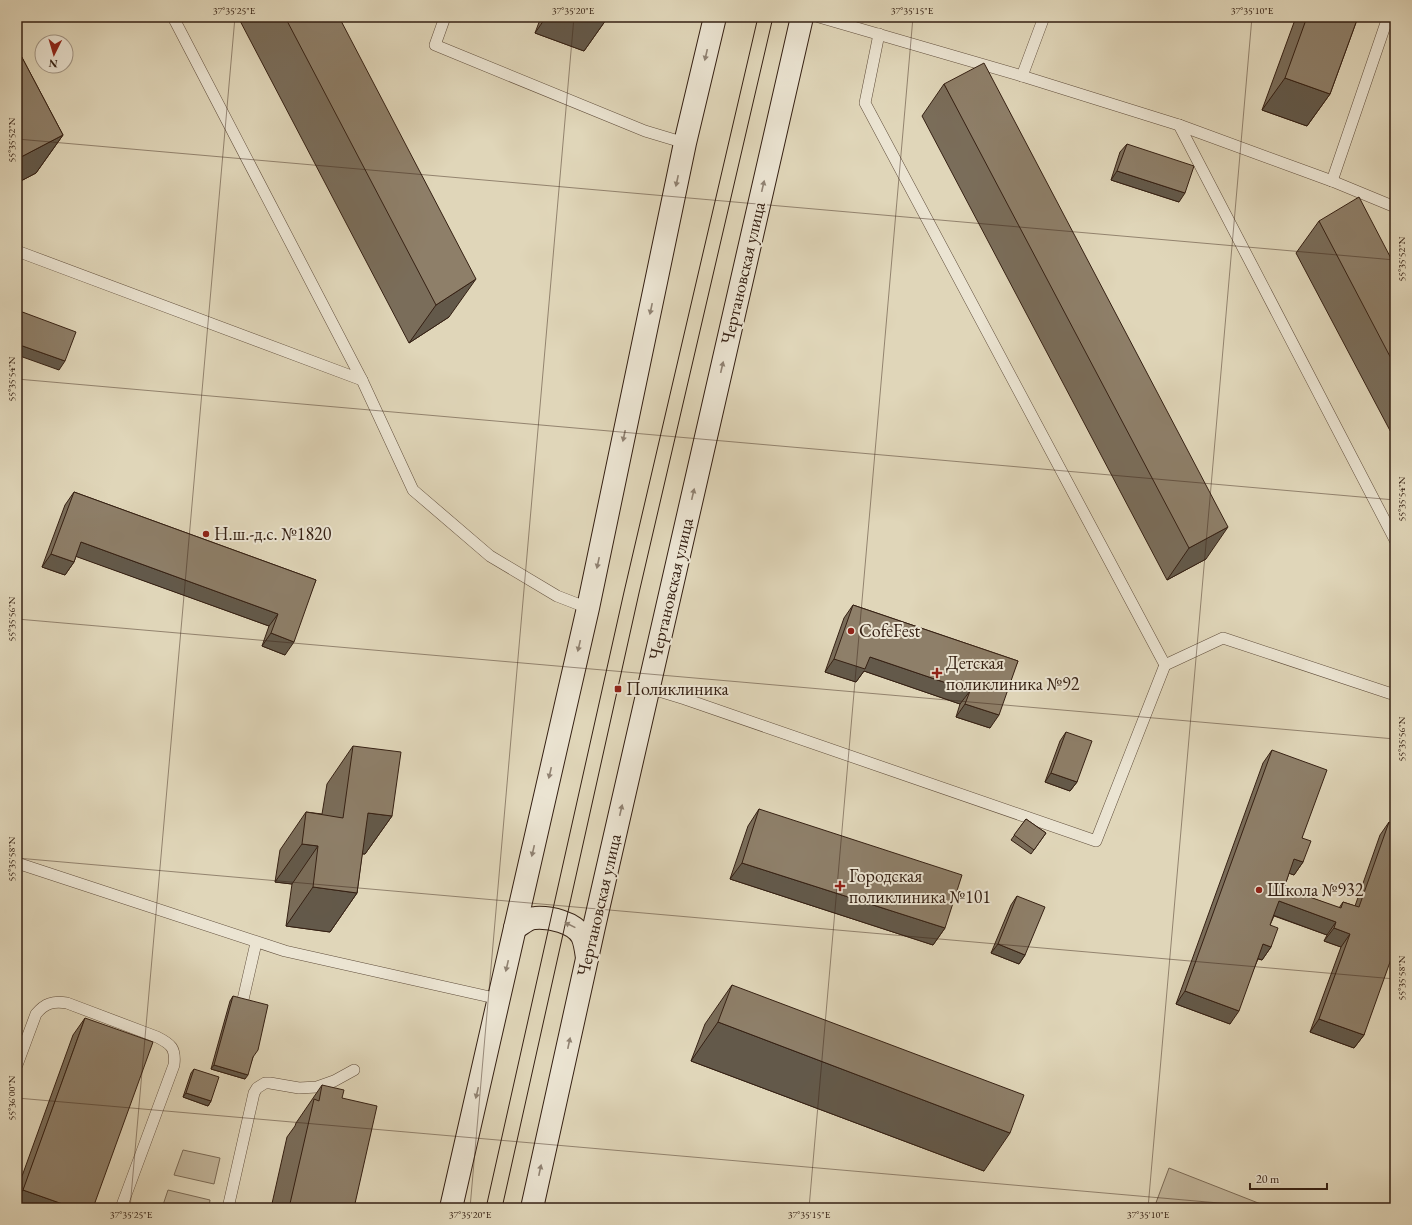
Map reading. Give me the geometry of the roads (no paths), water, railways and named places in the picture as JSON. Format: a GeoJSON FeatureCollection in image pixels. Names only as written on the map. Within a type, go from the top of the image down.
{"type":"FeatureCollection","features":[{"type":"Feature","properties":{"kind":"main road"},"geometry":{"type":"LineString","coordinates":[[451,1208],[588,608],[685,143],[715,17]]}},
{"type":"Feature","properties":{"kind":"main road","name":"Чертановская улица"},"geometry":{"type":"LineString","coordinates":[[532,1208],[587,958],[802,17]]}},
{"type":"Feature","properties":{"kind":"main road"},"geometry":{"type":"LineString","coordinates":[[515,928],[533,918],[550,919],[566,923],[577,929],[583,938],[587,958]]}},
{"type":"Feature","properties":{"kind":"lane"},"geometry":{"type":"LineString","coordinates":[[173,17],[362,380],[413,490],[490,556],[557,596],[588,608]]}},
{"type":"Feature","properties":{"kind":"lane"},"geometry":{"type":"LineString","coordinates":[[445,17],[436,44],[645,132],[685,143]]}},
{"type":"Feature","properties":{"kind":"lane"},"geometry":{"type":"LineString","coordinates":[[819,17],[1022,76],[1179,125],[1332,181],[1395,207]]}},
{"type":"Feature","properties":{"kind":"lane"},"geometry":{"type":"LineString","coordinates":[[1022,76],[1044,17]]}},
{"type":"Feature","properties":{"kind":"lane"},"geometry":{"type":"LineString","coordinates":[[1332,181],[1388,17]]}},
{"type":"Feature","properties":{"kind":"lane"},"geometry":{"type":"LineString","coordinates":[[879,34],[865,103],[1165,665]]}},
{"type":"Feature","properties":{"kind":"lane"},"geometry":{"type":"LineString","coordinates":[[1179,125],[1395,540]]}},
{"type":"Feature","properties":{"kind":"lane"},"geometry":{"type":"LineString","coordinates":[[17,251],[362,380]]}},
{"type":"Feature","properties":{"kind":"lane"},"geometry":{"type":"LineString","coordinates":[[649,688],[692,701],[1096,841],[1165,665],[1223,638],[1395,695]]}},
{"type":"Feature","properties":{"kind":"lane"},"geometry":{"type":"LineString","coordinates":[[17,863],[256,943],[314,959],[499,1000]]}},
{"type":"Feature","properties":{"kind":"lane"},"geometry":{"type":"LineString","coordinates":[[242,1004],[256,943]]}},
{"type":"Feature","properties":{"kind":"lane"},"geometry":{"type":"LineString","coordinates":[[17,1065],[36,1014],[42,1007],[49,1003],[67,1003],[168,1042],[173,1049],[175,1056],[174,1065],[121,1208]]}},
{"type":"Feature","properties":{"kind":"lane"},"geometry":{"type":"LineString","coordinates":[[228,1208],[256,1088],[264,1083],[270,1082],[299,1088],[317,1087],[334,1081],[354,1070]]}},
{"type":"Feature","properties":{"kind":"tram line"},"geometry":{"type":"LineString","coordinates":[[486,1208],[624,592],[758,17]]}},
{"type":"Feature","properties":{"kind":"tram line"},"geometry":{"type":"LineString","coordinates":[[502,1208],[639,593],[773,17]]}},
{"type":"Feature","properties":{"kind":"place","name":"Н.ш.-д.с. №1820"},"geometry":{"type":"Point","coordinates":[206,534]}},
{"type":"Feature","properties":{"kind":"place","name":"CofeFest"},"geometry":{"type":"Point","coordinates":[851,631]}},
{"type":"Feature","properties":{"kind":"place","name":"Детская поликлиника №92"},"geometry":{"type":"Point","coordinates":[937,673]}},
{"type":"Feature","properties":{"kind":"place","name":"Поликлиника"},"geometry":{"type":"Point","coordinates":[618,689]}},
{"type":"Feature","properties":{"kind":"place","name":"Городская поликлиника №101"},"geometry":{"type":"Point","coordinates":[840,886]}},
{"type":"Feature","properties":{"kind":"place","name":"Школа №932"},"geometry":{"type":"Point","coordinates":[1259,890]}}]}
